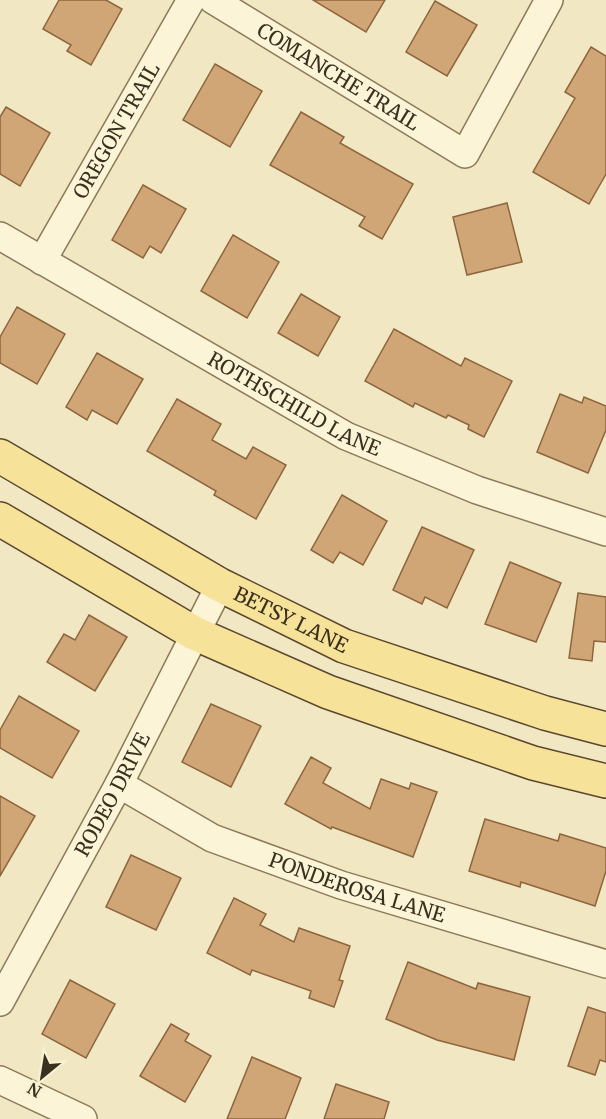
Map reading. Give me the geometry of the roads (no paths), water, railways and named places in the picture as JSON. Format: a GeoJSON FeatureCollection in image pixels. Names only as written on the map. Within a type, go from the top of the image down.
{"type":"FeatureCollection","features":[{"type":"Feature","properties":{"kind":"main road","name":"BETSY LANE"},"geometry":{"type":"LineString","coordinates":[[0,456],[220,585],[344,646],[545,713],[606,729]]}},
{"type":"Feature","properties":{"kind":"main road"},"geometry":{"type":"LineString","coordinates":[[0,519],[194,633],[328,692],[533,763],[606,781]]}},
{"type":"Feature","properties":{"kind":"street","name":"OREGON TRAIL"},"geometry":{"type":"LineString","coordinates":[[42,261],[191,0]]}},
{"type":"Feature","properties":{"kind":"street","name":"COMANCHE TRAIL"},"geometry":{"type":"LineString","coordinates":[[213,0],[465,154],[549,0]]}},
{"type":"Feature","properties":{"kind":"street","name":"ROTHSCHILD LANE"},"geometry":{"type":"LineString","coordinates":[[0,236],[346,436],[477,490],[606,532]]}},
{"type":"Feature","properties":{"kind":"street","name":"RODEO DRIVE"},"geometry":{"type":"LineString","coordinates":[[0,1002],[119,784],[220,585]]}},
{"type":"Feature","properties":{"kind":"street","name":"PONDEROSA LANE"},"geometry":{"type":"LineString","coordinates":[[119,784],[212,838],[341,885],[606,964]]}},
{"type":"Feature","properties":{"kind":"street"},"geometry":{"type":"LineString","coordinates":[[0,1080],[82,1119]]}}]}
